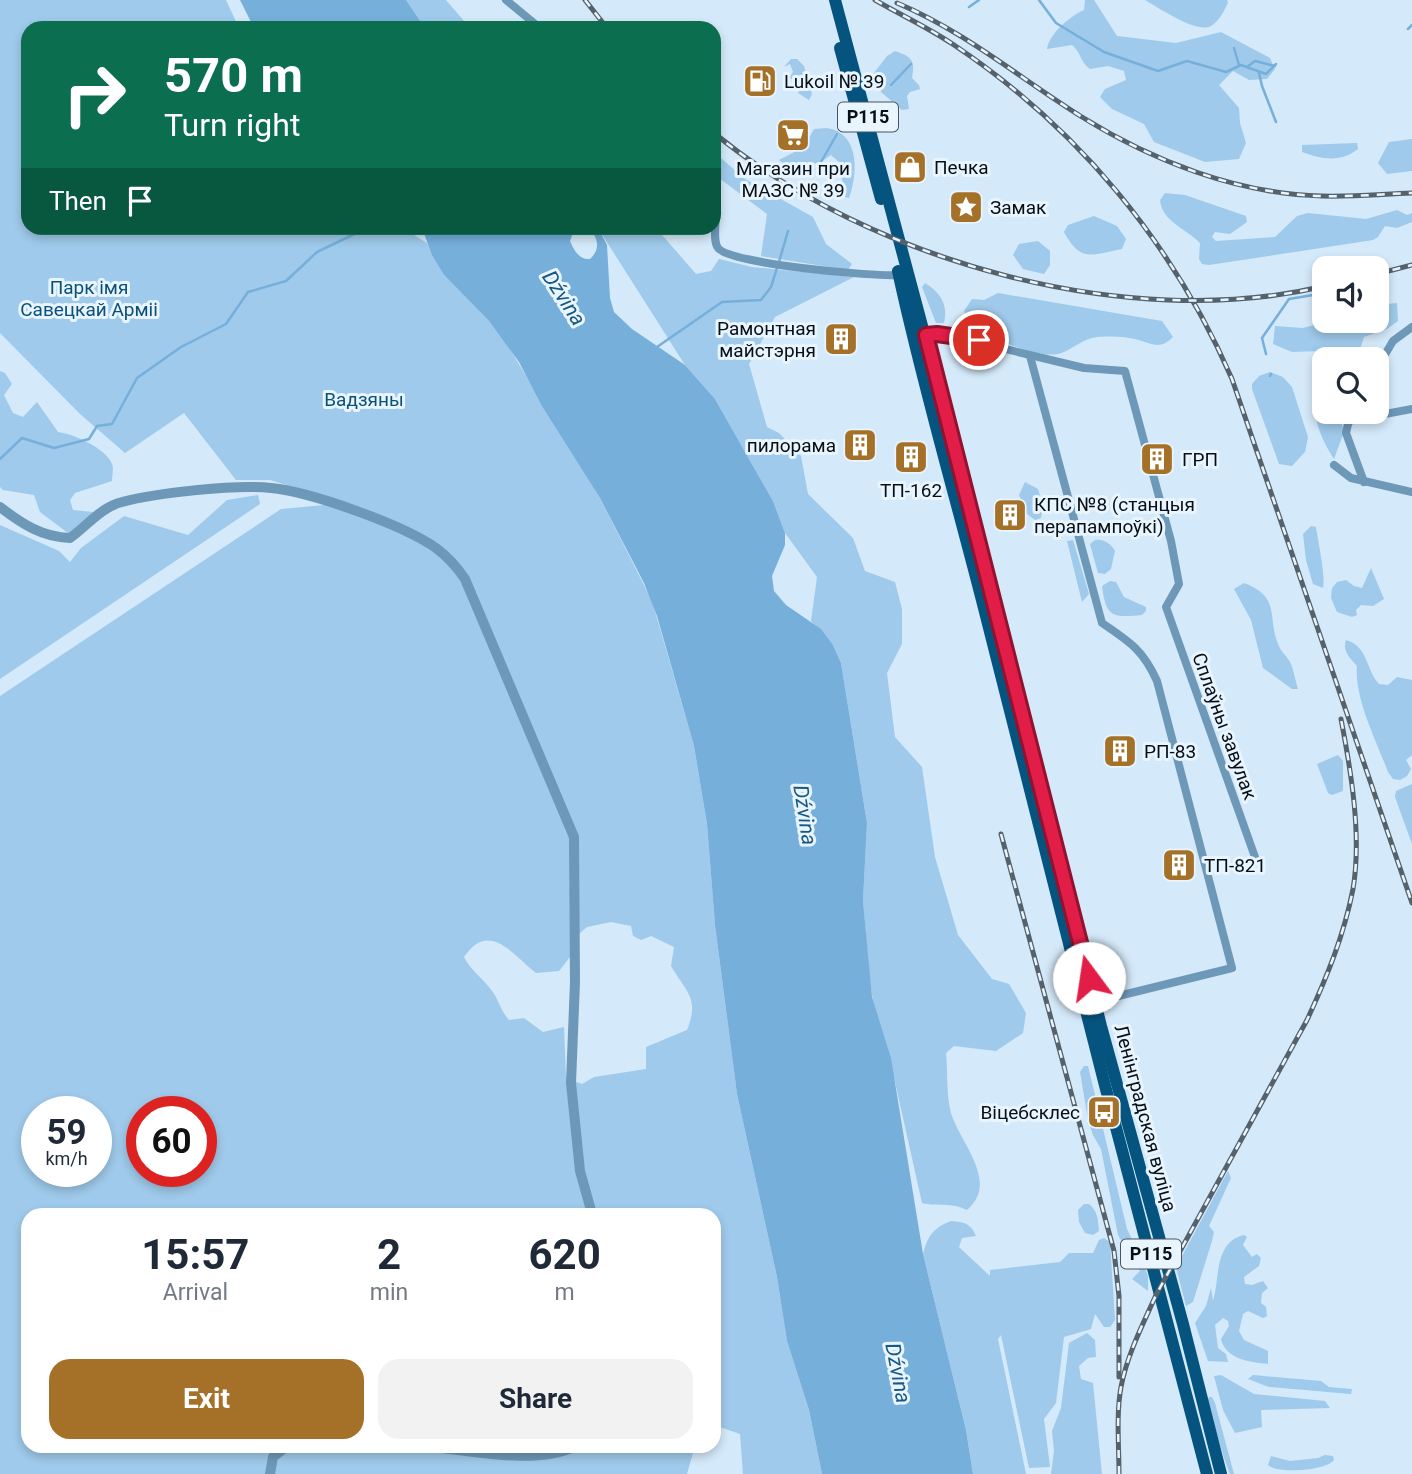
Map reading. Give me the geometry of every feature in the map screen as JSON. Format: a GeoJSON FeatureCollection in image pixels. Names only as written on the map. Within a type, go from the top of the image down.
{"type":"FeatureCollection","features":[{"type":"Feature","properties":{"kind":"main road","name":"Ленінградская вуліца"},"geometry":{"type":"LineString","coordinates":[[828,0],[907,273],[919,336]]}},
{"type":"Feature","properties":{"kind":"main road","name":"Ленінградская вуліца"},"geometry":{"type":"LineString","coordinates":[[835,0],[856,94]]}},
{"type":"Feature","properties":{"kind":"main road","name":"Ленінградская вуліца"},"geometry":{"type":"LineString","coordinates":[[870,141],[899,275],[919,336],[974,545],[1207,1474]]}},
{"type":"Feature","properties":{"kind":"main road","name":"Ленінградская вуліца"},"geometry":{"type":"LineString","coordinates":[[1089,1003],[1221,1474]]}},
{"type":"Feature","properties":{"kind":"street"},"geometry":{"type":"LineString","coordinates":[[506,0],[532,21]]}},
{"type":"Feature","properties":{"kind":"street"},"geometry":{"type":"LineString","coordinates":[[716,235],[718,248],[737,258],[870,276],[899,275]]}},
{"type":"Feature","properties":{"kind":"street"},"geometry":{"type":"LineString","coordinates":[[1389,348],[1393,341],[1412,327]]}},
{"type":"Feature","properties":{"kind":"street"},"geometry":{"type":"LineString","coordinates":[[919,336],[937,334],[979,340],[1030,356],[1102,623],[1135,645],[1146,658],[1157,681],[1232,968],[1089,1003]]}},
{"type":"Feature","properties":{"kind":"street","name":"Сплаўны завулак"},"geometry":{"type":"LineString","coordinates":[[1030,356],[1084,368],[1125,371],[1171,541],[1179,584],[1166,607],[1255,857]]}},
{"type":"Feature","properties":{"kind":"street"},"geometry":{"type":"LineString","coordinates":[[1389,413],[1412,409]]}},
{"type":"Feature","properties":{"kind":"street"},"geometry":{"type":"LineString","coordinates":[[1348,424],[1346,433],[1364,482]]}},
{"type":"Feature","properties":{"kind":"street"},"geometry":{"type":"LineString","coordinates":[[1334,465],[1351,478],[1412,492]]}},
{"type":"Feature","properties":{"kind":"street"},"geometry":{"type":"LineString","coordinates":[[0,507],[16,520],[48,537],[70,538],[101,512],[120,502],[216,490],[272,488],[376,518],[435,547],[454,563],[465,579],[574,837],[575,982],[571,1083],[580,1171],[590,1208]]}},
{"type":"Feature","properties":{"kind":"street"},"geometry":{"type":"LineString","coordinates":[[1180,1373],[1194,1371]]}},
{"type":"Feature","properties":{"kind":"street"},"geometry":{"type":"LineString","coordinates":[[270,1474],[273,1457],[278,1453]]}},
{"type":"Feature","properties":{"kind":"street"},"geometry":{"type":"LineString","coordinates":[[489,1453],[561,1453]]}},
{"type":"Feature","properties":{"kind":"green space"},"geometry":{"type":"Polygon","coordinates":[[[0,0],[226,0],[236,21],[21,21],[21,235],[414,235],[427,243],[444,275],[489,321],[508,346],[600,498],[652,601],[694,746],[707,824],[715,925],[737,1094],[777,1277],[787,1341],[809,1410],[822,1474],[743,1474],[740,1434],[721,1427],[721,1208],[21,1208],[21,1453],[693,1453],[687,1474],[0,1474],[0,696],[281,509],[346,503],[270,480],[236,480],[184,413],[125,453],[80,414],[0,333],[0,0]],[[611,922],[587,927],[572,940],[570,957],[559,971],[536,973],[509,950],[491,941],[482,941],[473,946],[464,957],[492,991],[509,1020],[524,1018],[543,1032],[564,1027],[566,1078],[582,1084],[594,1077],[646,1069],[646,1047],[687,1030],[691,1019],[690,996],[671,966],[674,947],[651,936],[641,940],[633,936],[631,926],[611,922]]]}},
{"type":"Feature","properties":{"kind":"green space"},"geometry":{"type":"Polygon","coordinates":[[[406,0],[446,0],[464,21],[420,21],[406,0]]]}},
{"type":"Feature","properties":{"kind":"green space"},"geometry":{"type":"Polygon","coordinates":[[[1085,0],[1094,0],[1117,36],[1176,43],[1221,32],[1270,58],[1275,69],[1267,79],[1249,80],[1233,71],[1219,85],[1239,108],[1246,143],[1239,159],[1205,162],[1154,142],[1144,124],[1112,109],[1100,97],[1105,89],[1126,80],[1124,71],[1108,66],[1090,69],[1072,45],[1047,49],[1061,26],[1084,10],[1085,0]]]}},
{"type":"Feature","properties":{"kind":"green space"},"geometry":{"type":"Polygon","coordinates":[[[1145,0],[1227,0],[1228,3],[1216,21],[1205,28],[1178,19],[1145,0]]]}},
{"type":"Feature","properties":{"kind":"green space"},"geometry":{"type":"Polygon","coordinates":[[[895,51],[911,60],[912,78],[920,89],[907,96],[909,109],[902,110],[881,92],[874,73],[887,56],[895,51]]]}},
{"type":"Feature","properties":{"kind":"green space"},"geometry":{"type":"Polygon","coordinates":[[[791,59],[797,59],[804,66],[812,94],[809,100],[798,93],[801,89],[794,87],[797,84],[793,79],[788,79],[793,72],[790,64],[784,67],[791,59]]]}},
{"type":"Feature","properties":{"kind":"green space"},"geometry":{"type":"Polygon","coordinates":[[[814,129],[838,131],[851,146],[855,167],[849,198],[845,197],[839,162],[831,155],[821,162],[790,169],[779,160],[804,147],[814,129]]]}},
{"type":"Feature","properties":{"kind":"green space"},"geometry":{"type":"Polygon","coordinates":[[[1412,139],[1412,171],[1387,174],[1378,163],[1389,142],[1412,139]]]}},
{"type":"Feature","properties":{"kind":"green space"},"geometry":{"type":"Polygon","coordinates":[[[1357,143],[1358,149],[1338,158],[1323,158],[1302,152],[1302,145],[1357,143]]]}},
{"type":"Feature","properties":{"kind":"green space"},"geometry":{"type":"Polygon","coordinates":[[[721,158],[745,179],[813,217],[826,244],[852,264],[848,270],[761,256],[767,214],[721,180],[721,158]]]}},
{"type":"Feature","properties":{"kind":"green space"},"geometry":{"type":"Polygon","coordinates":[[[1165,193],[1185,195],[1246,216],[1247,222],[1230,234],[1215,232],[1212,237],[1216,241],[1275,237],[1297,216],[1308,213],[1366,219],[1397,210],[1407,215],[1412,213],[1412,222],[1397,228],[1385,226],[1373,240],[1209,265],[1202,264],[1199,259],[1200,243],[1165,214],[1160,200],[1165,193]]]}},
{"type":"Feature","properties":{"kind":"green space"},"geometry":{"type":"Polygon","coordinates":[[[1094,216],[1117,226],[1126,239],[1122,249],[1088,254],[1076,249],[1070,242],[1064,232],[1068,225],[1094,216]]]}},
{"type":"Feature","properties":{"kind":"green space"},"geometry":{"type":"Polygon","coordinates":[[[602,235],[662,235],[696,274],[711,271],[719,259],[752,267],[854,277],[775,317],[749,364],[767,427],[779,433],[801,456],[808,494],[853,538],[865,571],[895,582],[902,609],[902,644],[887,673],[895,737],[922,767],[935,857],[958,935],[992,979],[1009,984],[1026,1013],[1023,1033],[996,1051],[954,1046],[946,1053],[949,1106],[979,1175],[980,1187],[976,1199],[967,1210],[956,1206],[922,1203],[887,1046],[874,1007],[863,901],[867,823],[841,663],[833,645],[811,621],[817,577],[785,533],[773,501],[715,399],[685,365],[602,235]]]}},
{"type":"Feature","properties":{"kind":"green space"},"geometry":{"type":"Polygon","coordinates":[[[1038,241],[1050,251],[1050,265],[1044,274],[1023,269],[1013,255],[1019,244],[1038,241]]]}},
{"type":"Feature","properties":{"kind":"green space"},"geometry":{"type":"Polygon","coordinates":[[[925,283],[942,300],[944,323],[936,323],[922,287],[925,283]]]}},
{"type":"Feature","properties":{"kind":"green space"},"geometry":{"type":"Polygon","coordinates":[[[998,293],[1162,321],[1173,337],[1159,345],[1126,337],[1097,337],[1058,354],[1035,352],[992,336],[964,311],[972,299],[984,300],[998,293]]]}},
{"type":"Feature","properties":{"kind":"green space"},"geometry":{"type":"Polygon","coordinates":[[[1397,303],[1398,321],[1389,328],[1389,304],[1397,303]]]}},
{"type":"Feature","properties":{"kind":"green space"},"geometry":{"type":"Polygon","coordinates":[[[1275,326],[1303,328],[1312,326],[1312,333],[1376,333],[1364,337],[1361,347],[1312,347],[1312,351],[1292,352],[1273,344],[1275,326]]]}},
{"type":"Feature","properties":{"kind":"green space"},"geometry":{"type":"Polygon","coordinates":[[[0,371],[5,373],[12,384],[4,395],[13,413],[23,417],[37,402],[58,432],[96,447],[109,458],[113,470],[112,481],[75,493],[70,500],[73,510],[93,512],[81,527],[68,533],[40,512],[34,495],[3,490],[0,487],[0,371]]]}},
{"type":"Feature","properties":{"kind":"green space"},"geometry":{"type":"Polygon","coordinates":[[[1270,372],[1283,377],[1292,387],[1308,437],[1305,452],[1292,466],[1279,464],[1252,389],[1252,384],[1259,376],[1270,372]]]}},
{"type":"Feature","properties":{"kind":"green space"},"geometry":{"type":"Polygon","coordinates":[[[1318,424],[1342,424],[1344,432],[1334,459],[1318,424]]]}},
{"type":"Feature","properties":{"kind":"green space"},"geometry":{"type":"Polygon","coordinates":[[[1025,482],[1038,489],[1043,505],[1041,518],[1035,520],[1027,514],[1019,495],[1025,482]]]}},
{"type":"Feature","properties":{"kind":"green space"},"geometry":{"type":"Polygon","coordinates":[[[258,495],[260,504],[0,679],[0,525],[59,551],[70,562],[81,548],[124,516],[188,535],[227,500],[258,495]]]}},
{"type":"Feature","properties":{"kind":"green space"},"geometry":{"type":"Polygon","coordinates":[[[1311,526],[1316,527],[1323,568],[1323,588],[1313,584],[1306,560],[1303,534],[1311,526]]]}},
{"type":"Feature","properties":{"kind":"green space"},"geometry":{"type":"Polygon","coordinates":[[[1073,540],[1089,594],[1082,602],[1067,541],[1073,540]]]}},
{"type":"Feature","properties":{"kind":"green space"},"geometry":{"type":"Polygon","coordinates":[[[1095,540],[1106,542],[1115,551],[1111,569],[1105,574],[1098,573],[1090,544],[1095,540]]]}},
{"type":"Feature","properties":{"kind":"green space"},"geometry":{"type":"Polygon","coordinates":[[[1371,568],[1384,599],[1373,606],[1361,605],[1356,610],[1357,615],[1352,617],[1337,612],[1331,598],[1332,588],[1337,582],[1346,580],[1362,588],[1371,568]]]}},
{"type":"Feature","properties":{"kind":"green space"},"geometry":{"type":"Polygon","coordinates":[[[1110,581],[1116,582],[1124,597],[1146,607],[1146,611],[1142,615],[1132,616],[1112,613],[1106,604],[1102,586],[1110,581]]]}},
{"type":"Feature","properties":{"kind":"green space"},"geometry":{"type":"Polygon","coordinates":[[[1244,583],[1256,588],[1268,601],[1278,644],[1293,668],[1298,689],[1292,689],[1263,668],[1251,620],[1234,589],[1244,583]]]}},
{"type":"Feature","properties":{"kind":"green space"},"geometry":{"type":"Polygon","coordinates":[[[1346,640],[1363,653],[1379,684],[1388,685],[1397,677],[1412,680],[1412,755],[1406,760],[1411,769],[1407,776],[1400,780],[1393,779],[1388,772],[1373,734],[1359,692],[1357,666],[1346,651],[1346,640]]]}},
{"type":"Feature","properties":{"kind":"green space"},"geometry":{"type":"Polygon","coordinates":[[[1338,755],[1343,761],[1343,791],[1332,795],[1328,793],[1317,764],[1338,755]]]}},
{"type":"Feature","properties":{"kind":"green space"},"geometry":{"type":"Polygon","coordinates":[[[1412,784],[1412,844],[1395,797],[1396,791],[1412,784]]]}},
{"type":"Feature","properties":{"kind":"green space"},"geometry":{"type":"Polygon","coordinates":[[[1084,1066],[1088,1066],[1127,1229],[1148,1276],[1148,1291],[1132,1279],[1140,1271],[1118,1235],[1101,1149],[1088,1120],[1080,1072],[1084,1066]]]}},
{"type":"Feature","properties":{"kind":"green space"},"geometry":{"type":"Polygon","coordinates":[[[1228,1171],[1231,1178],[1209,1226],[1214,1232],[1212,1241],[1193,1302],[1186,1306],[1176,1267],[1228,1171]]]}},
{"type":"Feature","properties":{"kind":"green space"},"geometry":{"type":"Polygon","coordinates":[[[1084,1204],[1089,1204],[1097,1216],[1099,1231],[1093,1235],[1085,1233],[1079,1222],[1078,1210],[1084,1204]]]}},
{"type":"Feature","properties":{"kind":"green space"},"geometry":{"type":"Polygon","coordinates":[[[951,1221],[972,1228],[976,1236],[962,1238],[959,1247],[990,1276],[990,1270],[1060,1262],[1069,1253],[1093,1253],[1099,1240],[1104,1238],[1110,1242],[1115,1320],[1110,1327],[1104,1327],[1095,1314],[1091,1329],[1064,1337],[1056,1403],[1044,1419],[1050,1467],[1029,1468],[1001,1335],[998,1339],[1026,1474],[973,1474],[966,1430],[923,1254],[932,1233],[951,1221]]]}},
{"type":"Feature","properties":{"kind":"green space"},"geometry":{"type":"Polygon","coordinates":[[[1244,1235],[1247,1237],[1243,1245],[1252,1257],[1257,1254],[1261,1258],[1259,1266],[1244,1277],[1245,1284],[1252,1285],[1263,1281],[1268,1288],[1262,1293],[1261,1303],[1266,1307],[1267,1316],[1263,1318],[1248,1311],[1243,1314],[1239,1331],[1244,1340],[1268,1351],[1268,1364],[1240,1359],[1228,1351],[1221,1339],[1229,1326],[1228,1321],[1223,1318],[1215,1325],[1218,1348],[1226,1354],[1228,1362],[1208,1361],[1195,1323],[1206,1306],[1211,1288],[1213,1301],[1220,1262],[1227,1245],[1244,1235]]]}},
{"type":"Feature","properties":{"kind":"green space"},"geometry":{"type":"Polygon","coordinates":[[[1087,1333],[1095,1340],[1096,1357],[1088,1358],[1079,1366],[1081,1379],[1093,1383],[1102,1474],[1051,1474],[1054,1451],[1052,1431],[1061,1408],[1069,1343],[1087,1333]]]}},
{"type":"Feature","properties":{"kind":"green space"},"geometry":{"type":"Polygon","coordinates":[[[1221,1375],[1254,1394],[1325,1401],[1330,1408],[1261,1410],[1262,1427],[1235,1433],[1223,1410],[1214,1376],[1221,1375]]]}},
{"type":"Feature","properties":{"kind":"green space"},"geometry":{"type":"Polygon","coordinates":[[[1253,1375],[1321,1381],[1329,1387],[1352,1389],[1351,1394],[1269,1387],[1248,1379],[1253,1375]]]}},
{"type":"Feature","properties":{"kind":"green space"},"geometry":{"type":"Polygon","coordinates":[[[1209,1397],[1212,1397],[1215,1403],[1234,1474],[1230,1474],[1224,1457],[1207,1402],[1209,1397]]]}},
{"type":"Feature","properties":{"kind":"green space"},"geometry":{"type":"Polygon","coordinates":[[[1271,1456],[1290,1461],[1333,1456],[1334,1460],[1312,1469],[1281,1470],[1268,1465],[1271,1456]]]}},
{"type":"Feature","properties":{"kind":"water"},"geometry":{"type":"Polygon","coordinates":[[[240,0],[406,0],[420,21],[250,21],[240,0]]]}},
{"type":"Feature","properties":{"kind":"water","name":"Dźvina"},"geometry":{"type":"Polygon","coordinates":[[[425,235],[572,235],[570,241],[575,251],[590,259],[597,244],[593,235],[602,235],[607,245],[610,298],[614,312],[632,329],[685,365],[715,399],[773,501],[785,533],[785,545],[772,576],[774,591],[786,605],[821,629],[833,645],[841,663],[867,823],[863,901],[872,997],[891,1058],[923,1254],[966,1430],[973,1474],[822,1474],[809,1410],[787,1341],[777,1277],[737,1094],[715,925],[707,824],[694,746],[657,616],[644,583],[600,498],[542,406],[519,362],[489,321],[444,275],[425,235]]]}},
{"type":"Feature","properties":{"kind":"waterway"},"geometry":{"type":"LineString","coordinates":[[969,7],[979,0]]}},
{"type":"Feature","properties":{"kind":"waterway"},"geometry":{"type":"LineString","coordinates":[[1039,0],[1056,23],[1104,52],[1158,71],[1187,61],[1226,72],[1241,65],[1266,74],[1276,64]]}},
{"type":"Feature","properties":{"kind":"waterway"},"geometry":{"type":"LineString","coordinates":[[1408,29],[1412,25]]}},
{"type":"Feature","properties":{"kind":"waterway"},"geometry":{"type":"LineString","coordinates":[[1234,48],[1239,65]]}},
{"type":"Feature","properties":{"kind":"waterway"},"geometry":{"type":"LineString","coordinates":[[1247,67],[1255,61],[1275,66]]}},
{"type":"Feature","properties":{"kind":"waterway"},"geometry":{"type":"LineString","coordinates":[[891,85],[911,64]]}},
{"type":"Feature","properties":{"kind":"waterway"},"geometry":{"type":"LineString","coordinates":[[1259,73],[1276,122]]}},
{"type":"Feature","properties":{"kind":"waterway"},"geometry":{"type":"LineString","coordinates":[[817,169],[837,134]]}},
{"type":"Feature","properties":{"kind":"waterway"},"geometry":{"type":"LineString","coordinates":[[779,262],[788,231]]}},
{"type":"Feature","properties":{"kind":"waterway"},"geometry":{"type":"LineString","coordinates":[[0,459],[22,438],[54,448],[89,439],[97,426],[112,424],[137,378],[181,347],[226,324],[248,292],[286,281],[317,252],[352,235]]}},
{"type":"Feature","properties":{"kind":"waterway"},"geometry":{"type":"LineString","coordinates":[[657,347],[722,302],[761,300],[771,287],[777,268]]}},
{"type":"Feature","properties":{"kind":"waterway"},"geometry":{"type":"LineString","coordinates":[[1266,354],[1262,338],[1289,299],[1312,295]]}},
{"type":"Feature","properties":{"kind":"railway"},"geometry":{"type":"LineString","coordinates":[[585,0],[602,21]]}},
{"type":"Feature","properties":{"kind":"railway"},"geometry":{"type":"LineString","coordinates":[[875,0],[954,45],[999,77],[1041,113],[1117,192],[1151,235],[1181,281],[1232,379],[1412,903]]}},
{"type":"Feature","properties":{"kind":"railway"},"geometry":{"type":"LineString","coordinates":[[897,3],[969,41],[1109,133],[1167,161],[1227,182],[1290,194],[1333,196],[1412,193]]}},
{"type":"Feature","properties":{"kind":"railway"},"geometry":{"type":"LineString","coordinates":[[721,138],[777,178],[847,218],[924,250],[1004,275],[1086,292],[1168,300],[1248,298],[1312,288]]}},
{"type":"Feature","properties":{"kind":"railway"},"geometry":{"type":"LineString","coordinates":[[1389,271],[1412,265]]}},
{"type":"Feature","properties":{"kind":"railway"},"geometry":{"type":"LineString","coordinates":[[1119,1474],[1119,1398],[1127,1363],[1136,1340],[1156,1295],[1307,1020],[1345,923],[1353,889],[1356,826],[1352,782],[1341,719]]}},
{"type":"Feature","properties":{"kind":"railway"},"geometry":{"type":"LineString","coordinates":[[1001,834],[1114,1251],[1119,1296],[1119,1377]]}},
{"type":"Feature","properties":{"kind":"place","name":"Lukoil № 39"},"geometry":{"type":"Point","coordinates":[760,81]}},
{"type":"Feature","properties":{"kind":"place","name":"Магазин при МАЗС № 39"},"geometry":{"type":"Point","coordinates":[793,135]}},
{"type":"Feature","properties":{"kind":"place","name":"Печка"},"geometry":{"type":"Point","coordinates":[910,167]}},
{"type":"Feature","properties":{"kind":"place","name":"Замак"},"geometry":{"type":"Point","coordinates":[966,207]}},
{"type":"Feature","properties":{"kind":"place","name":"Рамонтная майстэрня"},"geometry":{"type":"Point","coordinates":[841,339]}},
{"type":"Feature","properties":{"kind":"place","name":"пилорама"},"geometry":{"type":"Point","coordinates":[860,445]}},
{"type":"Feature","properties":{"kind":"place","name":"ТП-162"},"geometry":{"type":"Point","coordinates":[911,457]}},
{"type":"Feature","properties":{"kind":"place","name":"ГРП"},"geometry":{"type":"Point","coordinates":[1157,459]}},
{"type":"Feature","properties":{"kind":"place","name":"КПС №8 (станцыя перапампоўкі)"},"geometry":{"type":"Point","coordinates":[1010,515]}},
{"type":"Feature","properties":{"kind":"place","name":"РП-83"},"geometry":{"type":"Point","coordinates":[1120,751]}},
{"type":"Feature","properties":{"kind":"place","name":"ТП-821"},"geometry":{"type":"Point","coordinates":[1179,865]}},
{"type":"Feature","properties":{"kind":"place","name":"Віцебсклес"},"geometry":{"type":"Point","coordinates":[1104,1112]}},
{"type":"Feature","properties":{"kind":"route"},"geometry":{"type":"LineString","coordinates":[[979,340],[926,335],[1089,978]]}},
{"type":"Feature","properties":{"kind":"park label","name":"Парк імя Савецкай Арміі"},"geometry":{"type":"Point","coordinates":[89,298]}},
{"type":"Feature","properties":{"kind":"park label","name":"Вадзяны"},"geometry":{"type":"Point","coordinates":[364,399]}}]}
